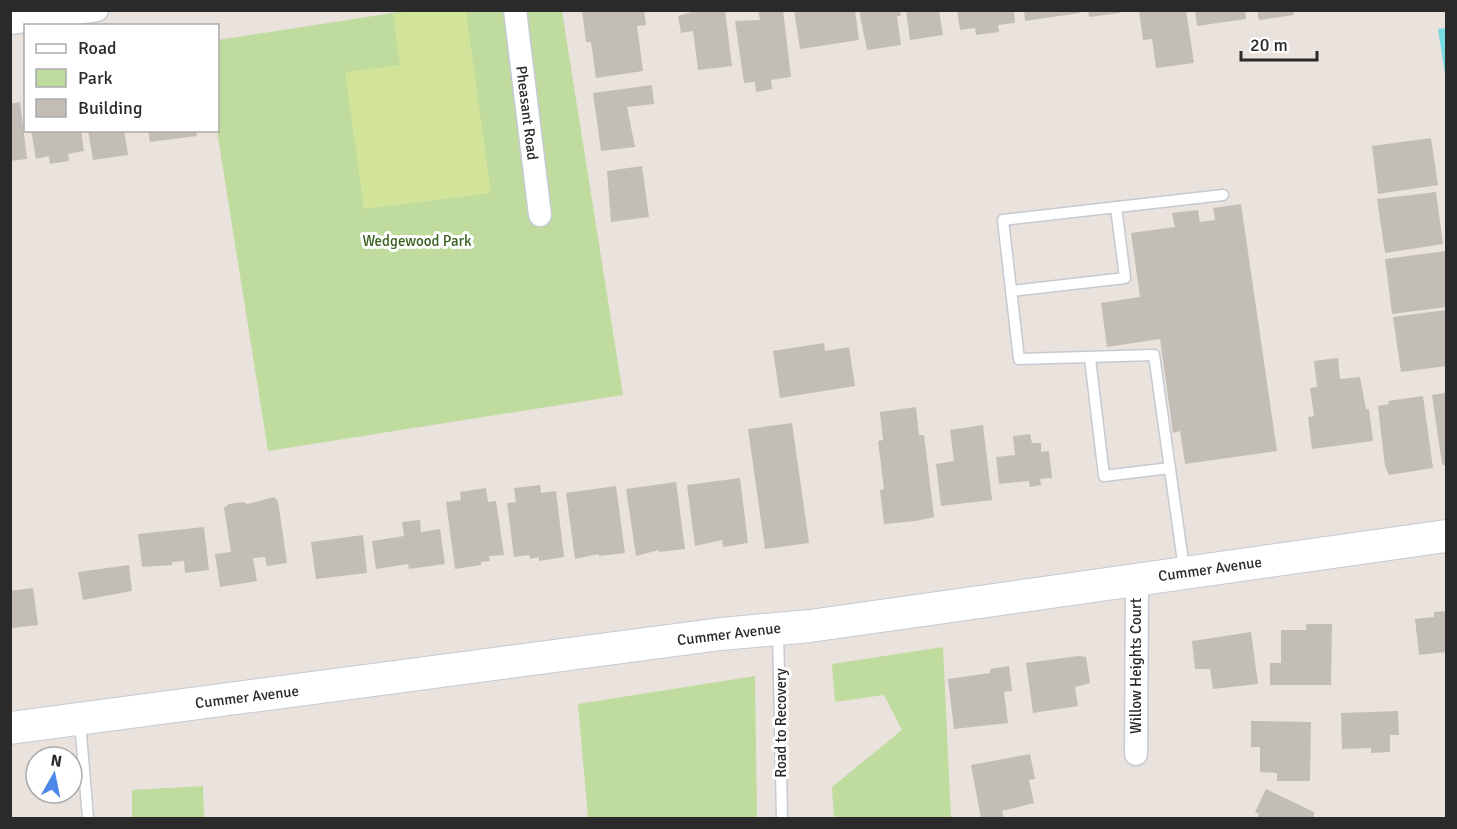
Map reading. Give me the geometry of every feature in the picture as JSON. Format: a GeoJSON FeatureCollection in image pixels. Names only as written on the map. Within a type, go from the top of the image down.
{"type":"FeatureCollection","features":[{"type":"Feature","properties":{"kind":"street"},"geometry":{"type":"LineString","coordinates":[[10,23],[97,10]]}},
{"type":"Feature","properties":{"kind":"street","name":"Pheasant Road"},"geometry":{"type":"LineString","coordinates":[[515,10],[540,215]]}},
{"type":"Feature","properties":{"kind":"street","name":"Cummer Avenue"},"geometry":{"type":"LineString","coordinates":[[10,728],[778,628],[810,626],[1446,536]]}},
{"type":"Feature","properties":{"kind":"street","name":"Willow Heights Court"},"geometry":{"type":"LineString","coordinates":[[1136,754],[1137,579]]}},
{"type":"Feature","properties":{"kind":"lane"},"geometry":{"type":"LineString","coordinates":[[1185,572],[1154,355],[1019,359],[1003,220],[1223,195]]}},
{"type":"Feature","properties":{"kind":"lane"},"geometry":{"type":"LineString","coordinates":[[1011,291],[1125,278],[1116,207]]}},
{"type":"Feature","properties":{"kind":"lane"},"geometry":{"type":"LineString","coordinates":[[1090,358],[1104,476],[1170,468]]}},
{"type":"Feature","properties":{"kind":"lane","name":"Road to Recovery"},"geometry":{"type":"LineString","coordinates":[[778,628],[781,656],[782,819]]}},
{"type":"Feature","properties":{"kind":"lane"},"geometry":{"type":"LineString","coordinates":[[80,718],[88,819]]}},
{"type":"Feature","properties":{"kind":"green space","name":"Wedgewood Park"},"geometry":{"type":"Polygon","coordinates":[[[405,11],[562,11],[623,395],[268,451],[217,132],[219,132],[219,40],[405,11]]]}},
{"type":"Feature","properties":{"kind":"green space"},"geometry":{"type":"Polygon","coordinates":[[[416,11],[466,11],[491,193],[364,209],[345,72],[400,65],[393,14],[416,11]]]}},
{"type":"Feature","properties":{"kind":"green space"},"geometry":{"type":"Polygon","coordinates":[[[943,647],[951,818],[834,818],[832,787],[902,730],[884,695],[835,702],[832,664],[943,647]]]}},
{"type":"Feature","properties":{"kind":"green space"},"geometry":{"type":"Polygon","coordinates":[[[755,676],[757,818],[588,818],[578,704],[755,676]]]}},
{"type":"Feature","properties":{"kind":"green space"},"geometry":{"type":"Polygon","coordinates":[[[203,786],[204,818],[132,818],[132,790],[203,786]]]}},
{"type":"Feature","properties":{"kind":"water"},"geometry":{"type":"Polygon","coordinates":[[[1446,28],[1446,74],[1445,75],[1438,29],[1446,28]]]}},
{"type":"Feature","properties":{"kind":"building"},"geometry":{"type":"Polygon","coordinates":[[[582,10],[644,10],[646,25],[637,26],[643,71],[596,78],[591,42],[586,42],[582,10]]]}},
{"type":"Feature","properties":{"kind":"building"},"geometry":{"type":"Polygon","coordinates":[[[699,10],[725,10],[732,66],[698,70],[693,31],[681,33],[678,16],[699,10]]]}},
{"type":"Feature","properties":{"kind":"building"},"geometry":{"type":"Polygon","coordinates":[[[758,10],[783,10],[791,77],[771,80],[772,89],[756,92],[755,82],[744,83],[735,21],[760,20],[758,10]]]}},
{"type":"Feature","properties":{"kind":"building"},"geometry":{"type":"Polygon","coordinates":[[[794,10],[855,10],[859,40],[800,49],[794,10]]]}},
{"type":"Feature","properties":{"kind":"building"},"geometry":{"type":"Polygon","coordinates":[[[859,10],[900,10],[901,16],[897,16],[901,45],[867,50],[859,10]]]}},
{"type":"Feature","properties":{"kind":"building"},"geometry":{"type":"Polygon","coordinates":[[[906,10],[939,10],[943,35],[910,40],[906,10]]]}},
{"type":"Feature","properties":{"kind":"building"},"geometry":{"type":"Polygon","coordinates":[[[957,10],[1014,10],[1015,23],[998,25],[999,32],[976,35],[975,28],[960,30],[957,10]]]}},
{"type":"Feature","properties":{"kind":"building"},"geometry":{"type":"Polygon","coordinates":[[[1024,10],[1079,10],[1080,13],[1025,21],[1024,10]]]}},
{"type":"Feature","properties":{"kind":"building"},"geometry":{"type":"Polygon","coordinates":[[[1088,10],[1120,10],[1120,13],[1089,17],[1088,10]]]}},
{"type":"Feature","properties":{"kind":"building"},"geometry":{"type":"Polygon","coordinates":[[[1139,10],[1186,10],[1194,63],[1156,68],[1152,39],[1143,40],[1139,10]]]}},
{"type":"Feature","properties":{"kind":"building"},"geometry":{"type":"Polygon","coordinates":[[[1195,10],[1245,10],[1246,19],[1197,26],[1195,10]]]}},
{"type":"Feature","properties":{"kind":"building"},"geometry":{"type":"Polygon","coordinates":[[[1257,10],[1293,10],[1294,15],[1259,20],[1257,10]]]}},
{"type":"Feature","properties":{"kind":"building"},"geometry":{"type":"Polygon","coordinates":[[[652,85],[654,104],[627,107],[635,147],[601,151],[593,93],[652,85]]]}},
{"type":"Feature","properties":{"kind":"building"},"geometry":{"type":"Polygon","coordinates":[[[20,102],[27,159],[10,161],[10,104],[20,102]]]}},
{"type":"Feature","properties":{"kind":"building"},"geometry":{"type":"Polygon","coordinates":[[[31,132],[81,132],[84,151],[68,154],[69,161],[50,164],[49,156],[36,159],[31,132]]]}},
{"type":"Feature","properties":{"kind":"building"},"geometry":{"type":"Polygon","coordinates":[[[88,132],[124,132],[128,155],[93,160],[88,132]]]}},
{"type":"Feature","properties":{"kind":"building"},"geometry":{"type":"Polygon","coordinates":[[[148,132],[196,132],[197,136],[150,142],[148,132]]]}},
{"type":"Feature","properties":{"kind":"building"},"geometry":{"type":"Polygon","coordinates":[[[1431,138],[1438,185],[1378,194],[1372,146],[1431,138]]]}},
{"type":"Feature","properties":{"kind":"building"},"geometry":{"type":"Polygon","coordinates":[[[642,166],[649,217],[611,222],[607,171],[642,166]]]}},
{"type":"Feature","properties":{"kind":"building"},"geometry":{"type":"Polygon","coordinates":[[[1436,192],[1443,244],[1385,253],[1377,199],[1436,192]]]}},
{"type":"Feature","properties":{"kind":"building"},"geometry":{"type":"Polygon","coordinates":[[[1241,204],[1277,451],[1185,464],[1180,431],[1173,433],[1160,339],[1107,347],[1101,303],[1140,297],[1131,233],[1175,227],[1172,213],[1198,210],[1200,222],[1215,220],[1213,208],[1241,204]]]}},
{"type":"Feature","properties":{"kind":"building"},"geometry":{"type":"Polygon","coordinates":[[[1446,251],[1446,307],[1392,314],[1385,259],[1446,251]]]}},
{"type":"Feature","properties":{"kind":"building"},"geometry":{"type":"Polygon","coordinates":[[[1446,310],[1446,366],[1401,372],[1393,317],[1446,310]]]}},
{"type":"Feature","properties":{"kind":"building"},"geometry":{"type":"Polygon","coordinates":[[[824,343],[825,351],[849,347],[855,386],[780,398],[773,351],[824,343]]]}},
{"type":"Feature","properties":{"kind":"building"},"geometry":{"type":"Polygon","coordinates":[[[1338,358],[1340,379],[1360,377],[1366,409],[1369,409],[1373,441],[1312,449],[1308,417],[1314,416],[1310,388],[1317,387],[1314,361],[1338,358]]]}},
{"type":"Feature","properties":{"kind":"building"},"geometry":{"type":"Polygon","coordinates":[[[1446,393],[1446,466],[1442,464],[1432,395],[1446,393]]]}},
{"type":"Feature","properties":{"kind":"building"},"geometry":{"type":"Polygon","coordinates":[[[1423,396],[1433,468],[1389,475],[1385,466],[1378,406],[1389,404],[1388,401],[1423,396]]]}},
{"type":"Feature","properties":{"kind":"building"},"geometry":{"type":"Polygon","coordinates":[[[916,407],[919,435],[924,435],[934,517],[884,524],[880,490],[884,489],[878,441],[883,440],[880,412],[916,407]]]}},
{"type":"Feature","properties":{"kind":"building"},"geometry":{"type":"Polygon","coordinates":[[[792,423],[809,543],[765,549],[748,429],[792,423]]]}},
{"type":"Feature","properties":{"kind":"building"},"geometry":{"type":"Polygon","coordinates":[[[983,425],[992,500],[941,506],[936,464],[954,461],[950,430],[983,425]]]}},
{"type":"Feature","properties":{"kind":"building"},"geometry":{"type":"Polygon","coordinates":[[[1030,434],[1032,443],[1041,443],[1041,452],[1049,451],[1052,478],[1040,479],[1041,485],[1030,487],[1029,481],[999,484],[996,457],[1015,455],[1013,436],[1030,434]]]}},
{"type":"Feature","properties":{"kind":"building"},"geometry":{"type":"Polygon","coordinates":[[[740,478],[748,543],[723,547],[722,540],[695,546],[687,485],[740,478]]]}},
{"type":"Feature","properties":{"kind":"building"},"geometry":{"type":"Polygon","coordinates":[[[676,482],[685,549],[659,552],[659,550],[636,556],[626,489],[676,482]]]}},
{"type":"Feature","properties":{"kind":"building"},"geometry":{"type":"Polygon","coordinates":[[[540,485],[541,493],[556,491],[564,557],[539,561],[539,557],[530,559],[529,555],[514,557],[507,503],[516,502],[514,488],[540,485]]]}},
{"type":"Feature","properties":{"kind":"building"},"geometry":{"type":"Polygon","coordinates":[[[616,486],[625,553],[599,556],[599,554],[575,559],[566,493],[616,486]]]}},
{"type":"Feature","properties":{"kind":"building"},"geometry":{"type":"Polygon","coordinates":[[[486,488],[488,502],[496,501],[504,555],[489,556],[490,561],[481,562],[481,565],[455,569],[446,502],[461,500],[460,492],[486,488]]]}},
{"type":"Feature","properties":{"kind":"building"},"geometry":{"type":"Polygon","coordinates":[[[274,497],[278,501],[287,563],[267,566],[265,557],[253,558],[257,581],[220,587],[215,554],[231,552],[224,508],[229,504],[243,502],[247,504],[274,497]]]}},
{"type":"Feature","properties":{"kind":"building"},"geometry":{"type":"Polygon","coordinates":[[[420,520],[421,532],[440,529],[445,564],[409,569],[408,564],[376,569],[372,541],[404,536],[402,522],[420,520]]]}},
{"type":"Feature","properties":{"kind":"building"},"geometry":{"type":"Polygon","coordinates":[[[204,527],[209,570],[185,573],[184,561],[172,562],[172,565],[142,567],[138,534],[204,527]]]}},
{"type":"Feature","properties":{"kind":"building"},"geometry":{"type":"Polygon","coordinates":[[[363,535],[367,573],[316,579],[311,542],[363,535]]]}},
{"type":"Feature","properties":{"kind":"building"},"geometry":{"type":"Polygon","coordinates":[[[129,565],[132,591],[83,600],[78,572],[129,565]]]}},
{"type":"Feature","properties":{"kind":"building"},"geometry":{"type":"Polygon","coordinates":[[[33,588],[38,625],[12,628],[10,591],[33,588]]]}},
{"type":"Feature","properties":{"kind":"building"},"geometry":{"type":"Polygon","coordinates":[[[1446,611],[1446,652],[1419,655],[1415,619],[1434,617],[1434,612],[1446,611]]]}},
{"type":"Feature","properties":{"kind":"building"},"geometry":{"type":"Polygon","coordinates":[[[1306,624],[1332,624],[1331,685],[1270,685],[1270,663],[1281,663],[1281,630],[1306,630],[1306,624]]]}},
{"type":"Feature","properties":{"kind":"building"},"geometry":{"type":"Polygon","coordinates":[[[1251,632],[1258,684],[1213,689],[1210,669],[1195,669],[1192,641],[1251,632]]]}},
{"type":"Feature","properties":{"kind":"building"},"geometry":{"type":"Polygon","coordinates":[[[1086,657],[1090,683],[1075,687],[1078,706],[1033,713],[1026,663],[1086,657]]]}},
{"type":"Feature","properties":{"kind":"building"},"geometry":{"type":"Polygon","coordinates":[[[1009,666],[1012,691],[1004,692],[1008,723],[954,729],[948,679],[990,673],[990,669],[1009,666]]]}},
{"type":"Feature","properties":{"kind":"building"},"geometry":{"type":"Polygon","coordinates":[[[1398,711],[1399,735],[1390,735],[1390,752],[1371,753],[1371,748],[1342,749],[1341,713],[1398,711]]]}},
{"type":"Feature","properties":{"kind":"building"},"geometry":{"type":"Polygon","coordinates":[[[1251,721],[1311,722],[1310,781],[1277,781],[1277,773],[1260,772],[1260,747],[1251,747],[1251,721]]]}},
{"type":"Feature","properties":{"kind":"building"},"geometry":{"type":"Polygon","coordinates":[[[1030,754],[1035,779],[1029,780],[1034,803],[1002,811],[1004,818],[981,818],[971,765],[1030,754]]]}},
{"type":"Feature","properties":{"kind":"building"},"geometry":{"type":"Polygon","coordinates":[[[1266,789],[1314,812],[1314,818],[1257,818],[1259,814],[1255,812],[1266,789]]]}}]}
